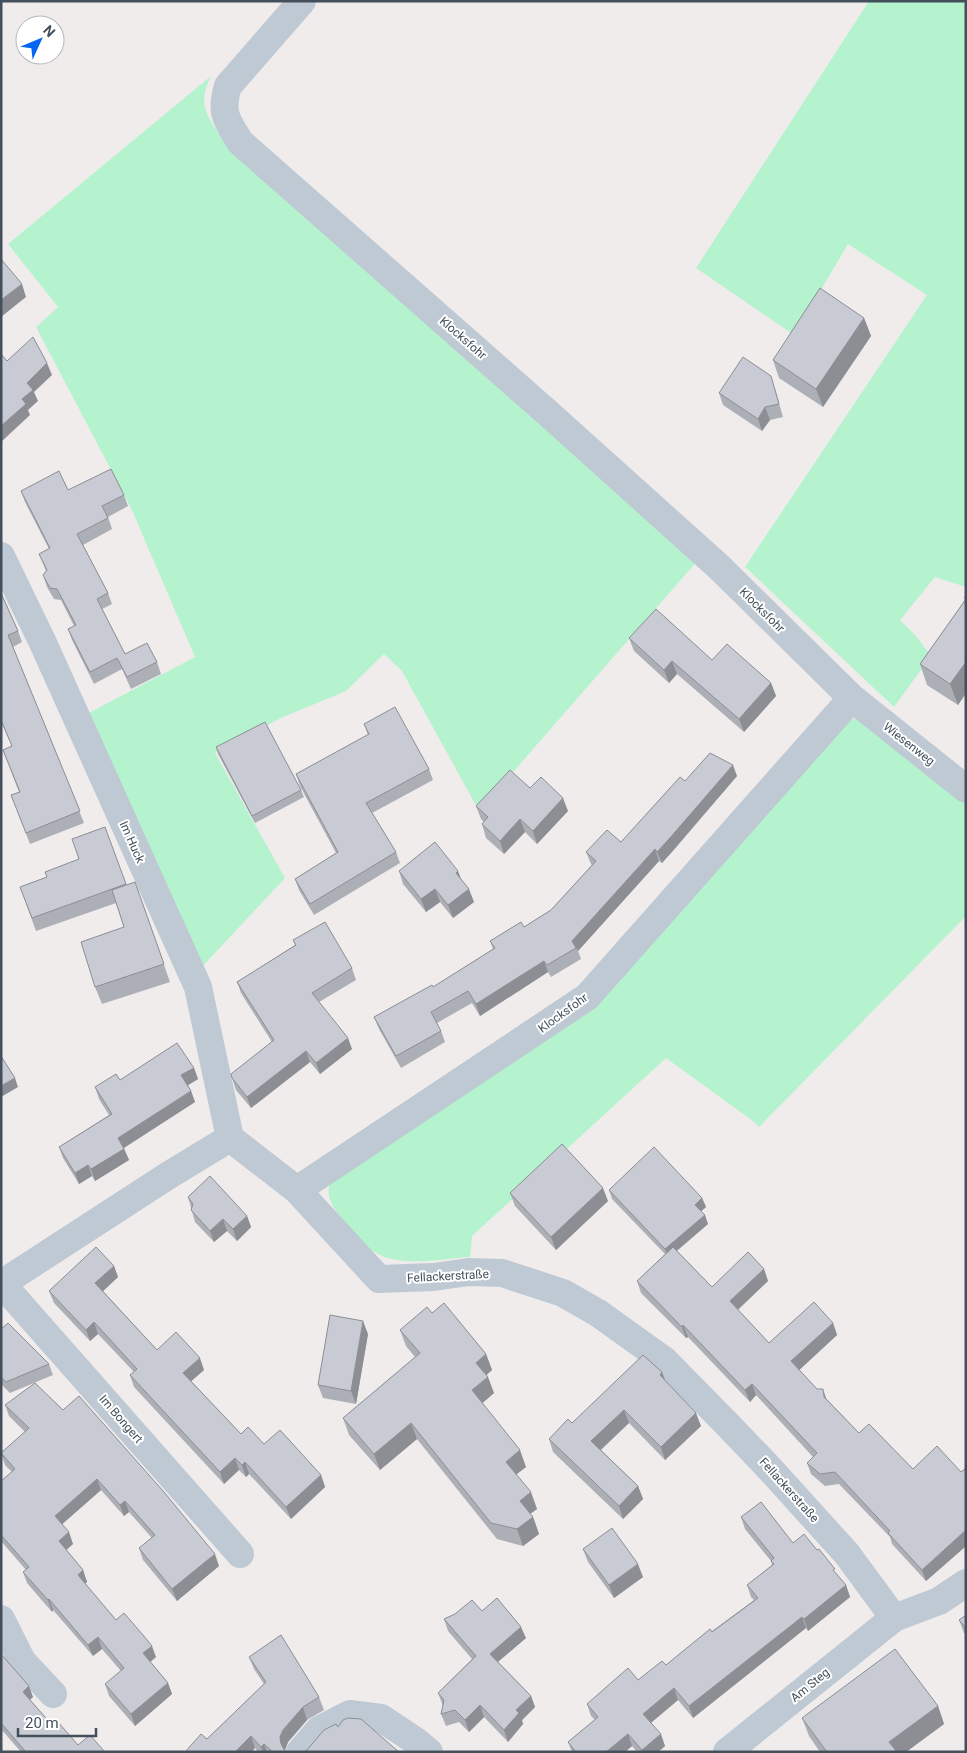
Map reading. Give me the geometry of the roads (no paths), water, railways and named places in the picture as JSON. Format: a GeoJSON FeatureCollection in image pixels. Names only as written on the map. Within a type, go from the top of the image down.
{"type":"FeatureCollection","features":[{"type":"Feature","properties":{"kind":"street","name":"Klocksfohr"},"geometry":{"type":"LineString","coordinates":[[297,1190],[587,998],[852,698],[719,567],[550,415],[240,142],[226,119],[224,101],[228,86],[302,1]]}},
{"type":"Feature","properties":{"kind":"street","name":"Im Huck"},"geometry":{"type":"LineString","coordinates":[[1,556],[43,643],[198,987],[230,1138]]}},
{"type":"Feature","properties":{"kind":"street","name":"Wiesenweg"},"geometry":{"type":"LineString","coordinates":[[852,698],[966,789]]}},
{"type":"Feature","properties":{"kind":"street","name":"Fellackerstraße"},"geometry":{"type":"LineString","coordinates":[[230,1138],[297,1190],[379,1279],[434,1277],[469,1272],[502,1273],[563,1293],[598,1313],[665,1362],[770,1469],[847,1554],[894,1618]]}},
{"type":"Feature","properties":{"kind":"street"},"geometry":{"type":"LineString","coordinates":[[2,1284],[169,1175],[230,1138]]}},
{"type":"Feature","properties":{"kind":"street","name":"Im Bongert"},"geometry":{"type":"LineString","coordinates":[[2,1284],[240,1554]]}},
{"type":"Feature","properties":{"kind":"street"},"geometry":{"type":"LineString","coordinates":[[894,1618],[939,1601],[966,1583]]}},
{"type":"Feature","properties":{"kind":"street","name":"Am Steg"},"geometry":{"type":"LineString","coordinates":[[727,1752],[894,1618]]}},
{"type":"Feature","properties":{"kind":"street"},"geometry":{"type":"LineString","coordinates":[[1,1619],[22,1661],[53,1694]]}},
{"type":"Feature","properties":{"kind":"street"},"geometry":{"type":"LineString","coordinates":[[300,1752],[319,1730],[350,1714],[381,1718],[418,1742],[429,1752]]}}]}
